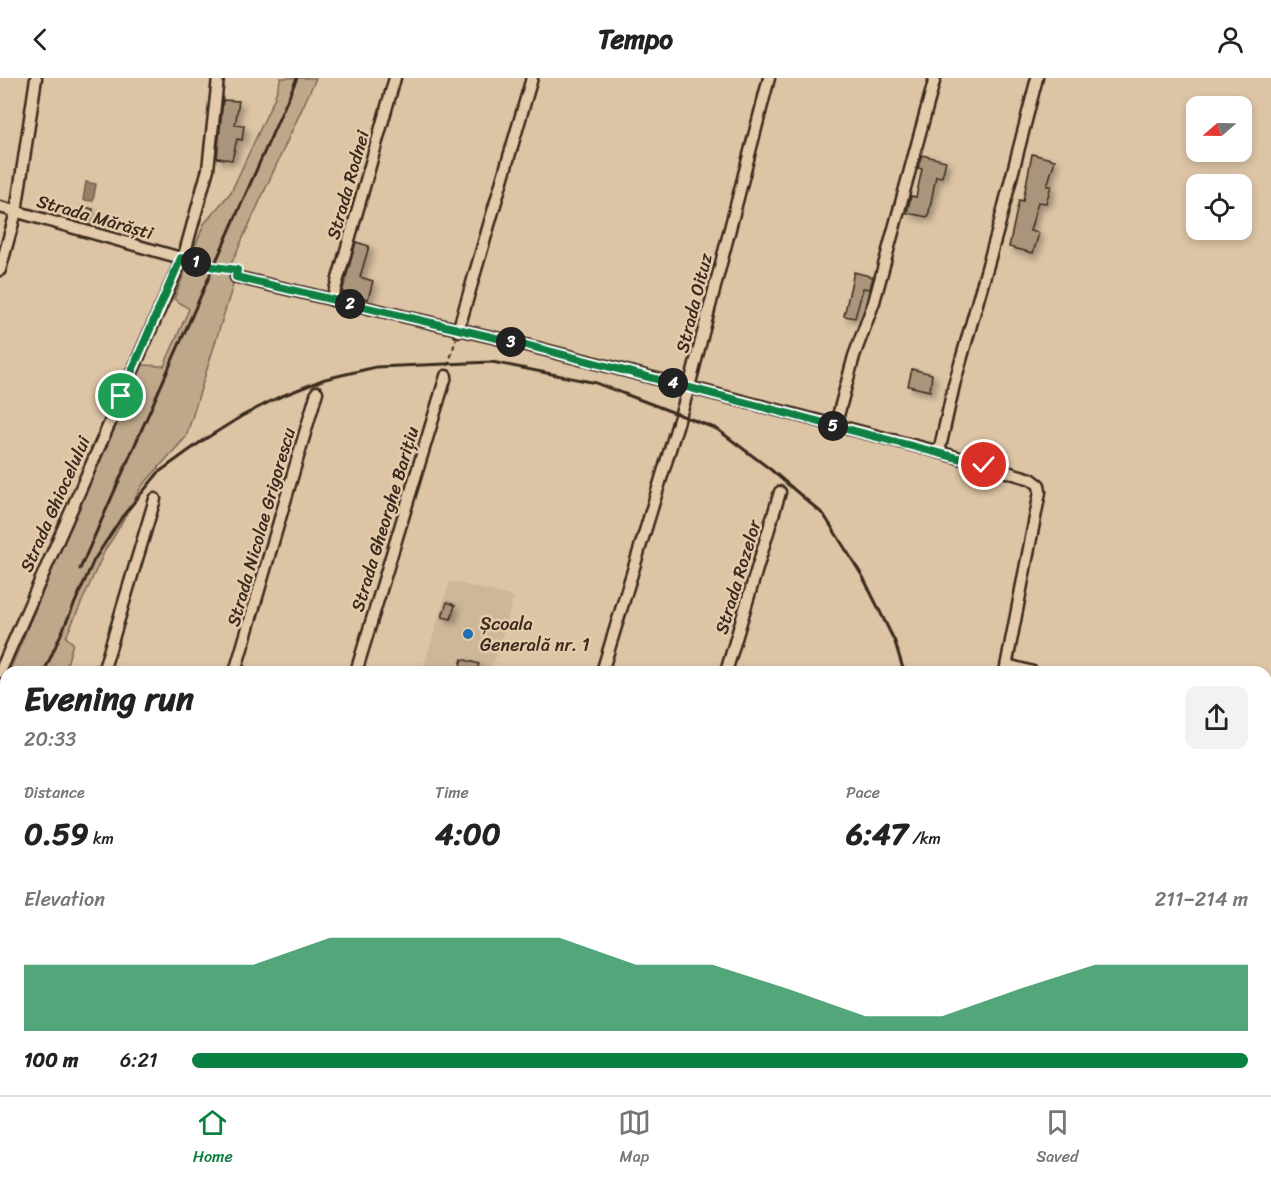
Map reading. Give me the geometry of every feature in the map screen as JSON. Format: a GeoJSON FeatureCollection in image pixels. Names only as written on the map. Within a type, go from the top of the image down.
{"type":"FeatureCollection","features":[{"type":"Feature","properties":{"kind":"street"},"geometry":{"type":"LineString","coordinates":[[0,270],[16,212],[36,78]]}},
{"type":"Feature","properties":{"kind":"street","name":"Strada Ghiocelului"},"geometry":{"type":"LineString","coordinates":[[3,666],[183,255],[208,169],[218,78]]}},
{"type":"Feature","properties":{"kind":"street","name":"Strada Rodnei"},"geometry":{"type":"LineString","coordinates":[[332,300],[396,78]]}},
{"type":"Feature","properties":{"kind":"street"},"geometry":{"type":"LineString","coordinates":[[458,331],[532,78]]}},
{"type":"Feature","properties":{"kind":"street","name":"Strada Oituz"},"geometry":{"type":"LineString","coordinates":[[604,666],[689,387],[769,78]]}},
{"type":"Feature","properties":{"kind":"street"},"geometry":{"type":"LineString","coordinates":[[836,427],[854,356],[874,302],[935,78]]}},
{"type":"Feature","properties":{"kind":"street"},"geometry":{"type":"LineString","coordinates":[[939,452],[954,385],[997,233],[1037,78]]}},
{"type":"Feature","properties":{"kind":"street","name":"Strada Mărăști"},"geometry":{"type":"LineString","coordinates":[[0,207],[183,255]]}},
{"type":"Feature","properties":{"kind":"street"},"geometry":{"type":"LineString","coordinates":[[236,277],[458,331],[526,345],[939,452],[1031,479],[1039,485],[1040,492],[1006,666]]}},
{"type":"Feature","properties":{"kind":"street","name":"Strada Gheorghe Barițiu"},"geometry":{"type":"LineString","coordinates":[[358,666],[446,376]]}},
{"type":"Feature","properties":{"kind":"street","name":"Strada Nicolae Grigorescu"},"geometry":{"type":"LineString","coordinates":[[237,666],[317,392]]}},
{"type":"Feature","properties":{"kind":"street","name":"Strada Rozelor"},"geometry":{"type":"LineString","coordinates":[[728,666],[780,492]]}},
{"type":"Feature","properties":{"kind":"street"},"geometry":{"type":"LineString","coordinates":[[105,666],[155,499]]}},
{"type":"Feature","properties":{"kind":"path"},"geometry":{"type":"LineString","coordinates":[[183,255],[214,267],[237,270],[236,277]]}},
{"type":"Feature","properties":{"kind":"path"},"geometry":{"type":"LineString","coordinates":[[446,376],[458,331]]}},
{"type":"Feature","properties":{"kind":"shaded area"},"geometry":{"type":"Polygon","coordinates":[[[281,78],[316,78],[227,273],[233,285],[186,437],[142,486],[106,548],[66,637],[73,643],[67,666],[12,666],[143,365],[164,366],[189,309],[174,299],[204,224],[231,192],[274,99],[281,78]]]}},
{"type":"Feature","properties":{"kind":"shaded area"},"geometry":{"type":"Polygon","coordinates":[[[86,182],[96,184],[93,201],[83,200],[86,182]]]}},
{"type":"Feature","properties":{"kind":"shaded area","name":"Școala Generală nr. 1"},"geometry":{"type":"Polygon","coordinates":[[[450,581],[514,597],[493,666],[424,666],[450,581]]]}},
{"type":"Feature","properties":{"kind":"building"},"geometry":{"type":"Polygon","coordinates":[[[223,100],[239,101],[235,125],[244,126],[242,140],[237,139],[232,160],[217,158],[223,100]]]}},
{"type":"Feature","properties":{"kind":"building"},"geometry":{"type":"Polygon","coordinates":[[[1032,154],[1055,160],[1047,186],[1051,186],[1046,203],[1038,202],[1030,231],[1039,233],[1033,253],[1009,247],[1019,200],[1023,201],[1032,154]]]}},
{"type":"Feature","properties":{"kind":"building"},"geometry":{"type":"Polygon","coordinates":[[[922,155],[946,161],[942,177],[936,176],[928,217],[907,213],[911,196],[916,197],[922,169],[918,168],[922,155]]]}},
{"type":"Feature","properties":{"kind":"building"},"geometry":{"type":"Polygon","coordinates":[[[81,206],[93,209],[90,221],[78,218],[81,206]]]}},
{"type":"Feature","properties":{"kind":"building"},"geometry":{"type":"Polygon","coordinates":[[[356,242],[369,246],[360,277],[373,281],[368,299],[342,292],[356,242]]]}},
{"type":"Feature","properties":{"kind":"building"},"geometry":{"type":"Polygon","coordinates":[[[854,272],[873,277],[870,289],[863,288],[855,318],[844,316],[854,272]]]}},
{"type":"Feature","properties":{"kind":"building"},"geometry":{"type":"Polygon","coordinates":[[[912,369],[932,374],[930,391],[908,386],[912,369]]]}},
{"type":"Feature","properties":{"kind":"building"},"geometry":{"type":"Polygon","coordinates":[[[447,602],[455,605],[451,619],[442,617],[447,602]]]}},
{"type":"Feature","properties":{"kind":"building"},"geometry":{"type":"Polygon","coordinates":[[[462,659],[479,664],[478,666],[460,666],[462,659]]]}},
{"type":"Feature","properties":{"kind":"railway"},"geometry":{"type":"LineString","coordinates":[[80,569],[297,78]]}},
{"type":"Feature","properties":{"kind":"railway"},"geometry":{"type":"LineString","coordinates":[[47,666],[94,560],[122,517],[159,472],[202,441],[277,398],[325,379],[376,367],[492,362],[596,383],[717,429],[770,469],[824,515],[863,577],[895,642],[902,666]]}},
{"type":"Feature","properties":{"kind":"place","name":"Școala Generală nr. 1"},"geometry":{"type":"Point","coordinates":[468,634]}},
{"type":"Feature","properties":{"kind":"route"},"geometry":{"type":"LineString","coordinates":[[121,396],[181,258],[214,267],[237,270],[236,277],[458,331],[526,345],[984,465]]}}]}
